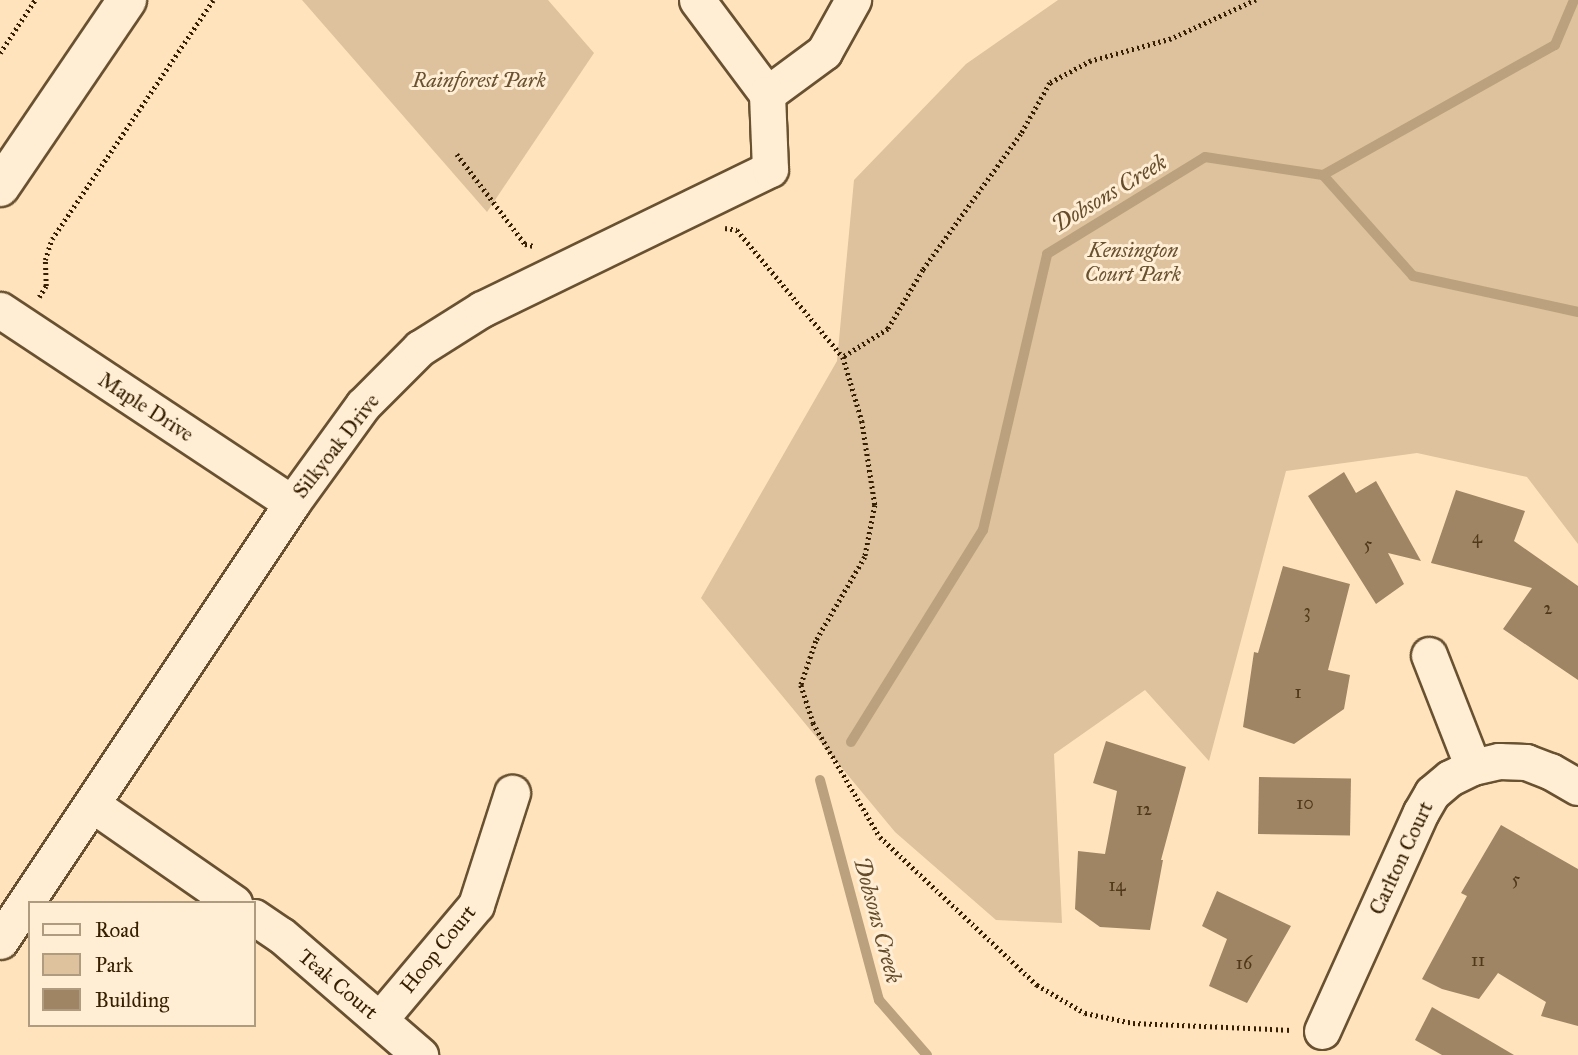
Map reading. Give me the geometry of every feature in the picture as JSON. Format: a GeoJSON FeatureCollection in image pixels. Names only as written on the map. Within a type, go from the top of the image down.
{"type":"FeatureCollection","features":[{"type":"Feature","properties":{"kind":"main road"},"geometry":{"type":"LineString","coordinates":[[0,187],[127,0]]}},
{"type":"Feature","properties":{"kind":"street"},"geometry":{"type":"LineString","coordinates":[[697,0],[767,94],[824,52],[853,0]]}},
{"type":"Feature","properties":{"kind":"street","name":"Silkyoak Drive"},"geometry":{"type":"LineString","coordinates":[[0,941],[292,503],[363,405],[420,348],[482,309],[771,169],[767,94]]}},
{"type":"Feature","properties":{"kind":"street","name":"Maple Drive"},"geometry":{"type":"LineString","coordinates":[[0,310],[292,503]]}},
{"type":"Feature","properties":{"kind":"street"},"geometry":{"type":"LineString","coordinates":[[1429,655],[1472,767]]}},
{"type":"Feature","properties":{"kind":"street","name":"Carlton Court"},"geometry":{"type":"LineString","coordinates":[[1322,1031],[1420,812],[1432,793],[1450,778],[1472,767],[1499,761],[1526,762],[1550,771],[1578,787]]}},
{"type":"Feature","properties":{"kind":"street","name":"Hoop Court"},"geometry":{"type":"LineString","coordinates":[[380,1019],[476,905],[512,793]]}},
{"type":"Feature","properties":{"kind":"street"},"geometry":{"type":"LineString","coordinates":[[93,805],[231,901]]}},
{"type":"Feature","properties":{"kind":"street","name":"Teak Court"},"geometry":{"type":"LineString","coordinates":[[256,918],[281,936],[420,1055]]}},
{"type":"Feature","properties":{"kind":"path"},"geometry":{"type":"LineString","coordinates":[[0,53],[35,0]]}},
{"type":"Feature","properties":{"kind":"path"},"geometry":{"type":"LineString","coordinates":[[39,297],[46,286],[45,260],[52,239],[213,0]]}},
{"type":"Feature","properties":{"kind":"path"},"geometry":{"type":"LineString","coordinates":[[843,357],[888,329],[923,270],[1021,134],[1050,83],[1091,61],[1171,39],[1256,0]]}},
{"type":"Feature","properties":{"kind":"path"},"geometry":{"type":"LineString","coordinates":[[457,154],[525,244],[543,244]]}},
{"type":"Feature","properties":{"kind":"path"},"geometry":{"type":"LineString","coordinates":[[717,228],[737,230],[843,357],[862,421],[875,505],[865,557],[816,642],[801,685],[813,723],[880,837],[1038,985],[1085,1013],[1133,1024],[1322,1031]]}},
{"type":"Feature","properties":{"kind":"green space","name":"Rainforest Park"},"geometry":{"type":"Polygon","coordinates":[[[302,0],[548,0],[594,53],[487,212],[302,0]]]}},
{"type":"Feature","properties":{"kind":"green space","name":"Kensington Court Park"},"geometry":{"type":"Polygon","coordinates":[[[1058,0],[1578,0],[1578,544],[1527,477],[1417,453],[1286,471],[1209,761],[1145,690],[1054,754],[1062,923],[996,920],[895,832],[701,598],[837,361],[854,180],[966,64],[1058,0]]]}},
{"type":"Feature","properties":{"kind":"building"},"geometry":{"type":"Polygon","coordinates":[[[1344,472],[1356,493],[1376,481],[1421,561],[1388,553],[1404,584],[1376,604],[1308,496],[1344,472]]]}},
{"type":"Feature","properties":{"kind":"building"},"geometry":{"type":"Polygon","coordinates":[[[1456,490],[1525,511],[1514,541],[1578,586],[1578,680],[1503,629],[1532,588],[1431,563],[1456,490]]]}},
{"type":"Feature","properties":{"kind":"building"},"geometry":{"type":"Polygon","coordinates":[[[1283,566],[1350,584],[1328,670],[1350,675],[1344,709],[1294,744],[1243,727],[1254,652],[1258,653],[1283,566]]]}},
{"type":"Feature","properties":{"kind":"building"},"geometry":{"type":"Polygon","coordinates":[[[1106,741],[1186,767],[1161,860],[1150,930],[1100,927],[1075,909],[1078,851],[1105,854],[1117,791],[1093,783],[1106,741]]]}},
{"type":"Feature","properties":{"kind":"building"},"geometry":{"type":"Polygon","coordinates":[[[1259,777],[1351,779],[1350,836],[1258,834],[1259,777]]]}},
{"type":"Feature","properties":{"kind":"building"},"geometry":{"type":"Polygon","coordinates":[[[1501,825],[1578,869],[1578,1026],[1541,1016],[1546,1002],[1498,973],[1479,999],[1442,989],[1422,979],[1467,896],[1461,893],[1501,825]]]}},
{"type":"Feature","properties":{"kind":"building"},"geometry":{"type":"Polygon","coordinates":[[[1217,891],[1291,926],[1247,1003],[1209,986],[1227,939],[1202,926],[1217,891]]]}},
{"type":"Feature","properties":{"kind":"building"},"geometry":{"type":"Polygon","coordinates":[[[1432,1007],[1514,1055],[1442,1055],[1415,1040],[1432,1007]]]}},
{"type":"Feature","properties":{"kind":"waterway","name":"Dobsons Creek"},"geometry":{"type":"LineString","coordinates":[[851,742],[983,530],[1047,254],[1205,157],[1323,175],[1555,45],[1574,0]]}},
{"type":"Feature","properties":{"kind":"waterway"},"geometry":{"type":"LineString","coordinates":[[1323,175],[1413,276],[1578,312]]}},
{"type":"Feature","properties":{"kind":"waterway","name":"Dobsons Creek"},"geometry":{"type":"LineString","coordinates":[[820,780],[879,1000],[927,1055]]}}]}
